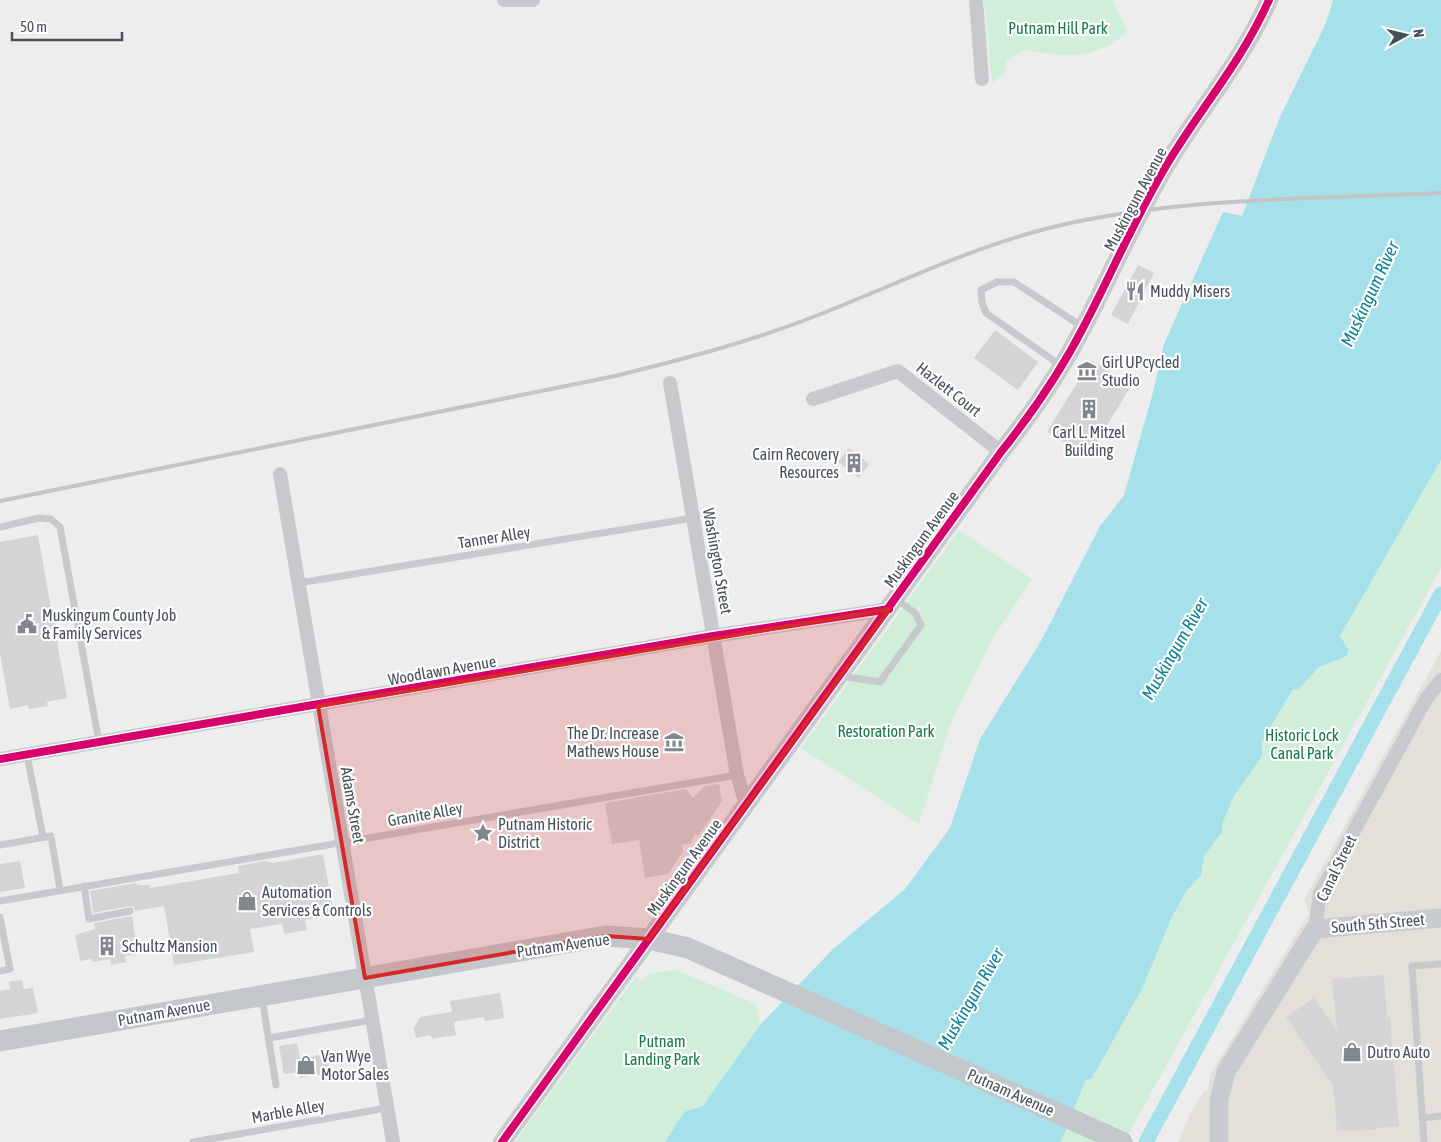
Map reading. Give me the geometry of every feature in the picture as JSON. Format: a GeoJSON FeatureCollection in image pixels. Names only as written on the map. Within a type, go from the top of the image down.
{"type":"FeatureCollection","features":[{"type":"Feature","properties":{"kind":"main road","name":"South 5th Street"},"geometry":{"type":"LineString","coordinates":[[1315,928],[1441,918]]}},
{"type":"Feature","properties":{"kind":"main road","name":"Canal Street"},"geometry":{"type":"LineString","coordinates":[[1219,1142],[1219,1100],[1226,1072],[1315,928]]}},
{"type":"Feature","properties":{"kind":"main road","name":"Putnam Avenue"},"geometry":{"type":"LineString","coordinates":[[0,1041],[606,936],[649,939],[688,948],[1122,1142]]}},
{"type":"Feature","properties":{"kind":"street"},"geometry":{"type":"LineString","coordinates":[[504,0],[533,0]]}},
{"type":"Feature","properties":{"kind":"street"},"geometry":{"type":"LineString","coordinates":[[976,0],[982,79]]}},
{"type":"Feature","properties":{"kind":"street","name":"Muskingum Avenue"},"geometry":{"type":"LineString","coordinates":[[502,1142],[1001,452],[1038,405],[1084,327],[1168,161],[1235,65],[1269,0]]}},
{"type":"Feature","properties":{"kind":"street","name":"Hazlett Court"},"geometry":{"type":"LineString","coordinates":[[813,399],[898,371],[1001,452]]}},
{"type":"Feature","properties":{"kind":"street","name":"Washington Street"},"geometry":{"type":"LineString","coordinates":[[670,383],[737,775],[746,804]]}},
{"type":"Feature","properties":{"kind":"street","name":"Adams Street"},"geometry":{"type":"LineString","coordinates":[[280,474],[393,1142]]}},
{"type":"Feature","properties":{"kind":"street","name":"Woodlawn Avenue"},"geometry":{"type":"LineString","coordinates":[[0,760],[318,706],[892,604]]}},
{"type":"Feature","properties":{"kind":"street","name":"Canal Street"},"geometry":{"type":"LineString","coordinates":[[1315,928],[1320,893],[1426,699],[1440,680]]}},
{"type":"Feature","properties":{"kind":"lane"},"geometry":{"type":"LineString","coordinates":[[1062,366],[986,313],[982,302],[981,290],[997,282],[1014,282],[1084,327]]}},
{"type":"Feature","properties":{"kind":"lane"},"geometry":{"type":"LineString","coordinates":[[0,528],[39,518],[51,519],[60,527],[100,742]]}},
{"type":"Feature","properties":{"kind":"lane","name":"Tanner Alley"},"geometry":{"type":"LineString","coordinates":[[299,583],[693,518]]}},
{"type":"Feature","properties":{"kind":"lane"},"geometry":{"type":"LineString","coordinates":[[840,675],[880,682],[921,625],[915,613],[892,604]]}},
{"type":"Feature","properties":{"kind":"lane"},"geometry":{"type":"LineString","coordinates":[[27,755],[43,838]]}},
{"type":"Feature","properties":{"kind":"lane","name":"Granite Alley"},"geometry":{"type":"LineString","coordinates":[[0,901],[737,775]]}},
{"type":"Feature","properties":{"kind":"lane"},"geometry":{"type":"LineString","coordinates":[[0,845],[51,836],[60,890]]}},
{"type":"Feature","properties":{"kind":"lane"},"geometry":{"type":"LineString","coordinates":[[84,886],[89,918],[130,911]]}},
{"type":"Feature","properties":{"kind":"lane"},"geometry":{"type":"LineString","coordinates":[[0,917],[10,969],[0,971]]}},
{"type":"Feature","properties":{"kind":"lane"},"geometry":{"type":"LineString","coordinates":[[1424,1142],[1412,966],[1441,964]]}},
{"type":"Feature","properties":{"kind":"lane"},"geometry":{"type":"LineString","coordinates":[[262,996],[276,1085]]}},
{"type":"Feature","properties":{"kind":"lane"},"geometry":{"type":"LineString","coordinates":[[269,1038],[372,1020]]}},
{"type":"Feature","properties":{"kind":"lane","name":"Marble Alley"},"geometry":{"type":"LineString","coordinates":[[193,1142],[387,1108]]}},
{"type":"Feature","properties":{"kind":"lane"},"geometry":{"type":"LineString","coordinates":[[1423,1118],[1441,1116]]}},
{"type":"Feature","properties":{"kind":"highlighted area"},"geometry":{"type":"Polygon","coordinates":[[[889,609],[649,939],[606,936],[365,978],[318,706],[889,609]]]}},
{"type":"Feature","properties":{"kind":"shaded area"},"geometry":{"type":"Polygon","coordinates":[[[1441,651],[1441,1142],[1178,1142],[1189,1116],[1205,1090],[1208,1090],[1210,1075],[1309,913],[1304,900],[1441,651]]]}},
{"type":"Feature","properties":{"kind":"green space","name":"Putnam Hill Park"},"geometry":{"type":"Polygon","coordinates":[[[984,0],[1113,0],[1127,32],[1103,48],[1091,52],[1066,55],[1025,50],[1007,61],[1004,73],[992,83],[984,0]]]}},
{"type":"Feature","properties":{"kind":"green space","name":"Historic Lock Canal Park"},"geometry":{"type":"Polygon","coordinates":[[[1441,460],[1441,568],[1124,1142],[1061,1142],[1085,1081],[1092,1078],[1142,989],[1172,917],[1186,892],[1201,875],[1204,856],[1222,832],[1223,822],[1234,796],[1263,755],[1261,743],[1293,689],[1298,690],[1318,668],[1346,656],[1349,650],[1340,636],[1441,460]]]}},
{"type":"Feature","properties":{"kind":"green space","name":"Restoration Park"},"geometry":{"type":"Polygon","coordinates":[[[959,530],[1032,579],[990,643],[950,725],[919,824],[801,748],[959,530]]]}},
{"type":"Feature","properties":{"kind":"green space","name":"Putnam Landing Park"},"geometry":{"type":"Polygon","coordinates":[[[676,970],[756,1004],[760,1025],[703,1106],[684,1112],[665,1142],[515,1142],[636,976],[641,981],[650,974],[676,970]]]}},
{"type":"Feature","properties":{"kind":"water"},"geometry":{"type":"Polygon","coordinates":[[[1333,0],[1441,0],[1441,460],[1340,636],[1349,650],[1346,656],[1318,668],[1298,690],[1293,689],[1261,743],[1263,755],[1234,796],[1223,822],[1222,832],[1204,856],[1201,875],[1186,892],[1172,917],[1142,989],[1092,1078],[1085,1081],[1061,1142],[665,1142],[684,1112],[703,1106],[760,1025],[833,949],[905,889],[950,828],[980,739],[1041,641],[1100,526],[1124,495],[1152,396],[1164,344],[1223,212],[1242,216],[1280,117],[1326,23],[1333,0]]]}},
{"type":"Feature","properties":{"kind":"building","name":"Muddy Misers"},"geometry":{"type":"Polygon","coordinates":[[[1138,265],[1154,273],[1128,324],[1111,315],[1138,265]]]}},
{"type":"Feature","properties":{"kind":"building"},"geometry":{"type":"Polygon","coordinates":[[[995,330],[1038,362],[1018,390],[974,358],[995,330]]]}},
{"type":"Feature","properties":{"kind":"building","name":"Carl L. Mitzel Building"},"geometry":{"type":"Polygon","coordinates":[[[1091,360],[1131,386],[1088,457],[1047,432],[1091,360]]]}},
{"type":"Feature","properties":{"kind":"building","name":"Cairn Recovery Resources"},"geometry":{"type":"Polygon","coordinates":[[[849,448],[869,464],[859,478],[838,462],[849,448]]]}},
{"type":"Feature","properties":{"kind":"building","name":"Muskingum County Job & Family Services"},"geometry":{"type":"Polygon","coordinates":[[[38,535],[67,698],[47,702],[48,706],[29,709],[28,705],[10,709],[0,653],[0,542],[38,535]]]}},
{"type":"Feature","properties":{"kind":"building"},"geometry":{"type":"Polygon","coordinates":[[[719,784],[722,801],[698,836],[695,834],[691,843],[682,844],[683,852],[668,874],[645,878],[639,840],[612,844],[605,803],[686,789],[693,798],[705,786],[719,784]]]}},
{"type":"Feature","properties":{"kind":"building","name":"Automation Services & Controls"},"geometry":{"type":"Polygon","coordinates":[[[323,854],[334,915],[305,920],[307,930],[284,934],[282,924],[250,929],[254,952],[174,965],[164,906],[135,911],[134,907],[129,906],[93,913],[90,891],[136,883],[137,885],[150,885],[150,888],[239,873],[238,866],[265,861],[273,863],[323,854]]]}},
{"type":"Feature","properties":{"kind":"building"},"geometry":{"type":"Polygon","coordinates":[[[20,861],[25,888],[0,892],[0,864],[20,861]]]}},
{"type":"Feature","properties":{"kind":"building","name":"Schultz Mansion"},"geometry":{"type":"Polygon","coordinates":[[[132,916],[138,954],[125,956],[126,962],[111,965],[110,959],[92,962],[92,959],[80,961],[75,935],[95,929],[94,923],[132,916]]]}},
{"type":"Feature","properties":{"kind":"building","name":"Dutro Auto"},"geometry":{"type":"Polygon","coordinates":[[[1384,975],[1387,1017],[1390,1017],[1399,1126],[1376,1128],[1376,1130],[1337,1131],[1333,1086],[1286,1017],[1314,998],[1337,1030],[1332,979],[1384,975]]]}},
{"type":"Feature","properties":{"kind":"building"},"geometry":{"type":"Polygon","coordinates":[[[22,980],[24,989],[33,988],[38,1013],[0,1019],[0,991],[10,989],[9,982],[22,980]]]}},
{"type":"Feature","properties":{"kind":"building"},"geometry":{"type":"Polygon","coordinates":[[[500,993],[504,1018],[485,1021],[484,1017],[454,1022],[456,1035],[432,1039],[431,1035],[416,1038],[414,1028],[420,1017],[452,1012],[450,1001],[500,993]]]}},
{"type":"Feature","properties":{"kind":"building","name":"Van Wye Motor Sales"},"geometry":{"type":"Polygon","coordinates":[[[297,1043],[300,1058],[327,1054],[330,1073],[300,1078],[299,1072],[284,1074],[279,1046],[297,1043]]]}},
{"type":"Feature","properties":{"kind":"waterway","name":"Muskingum River"},"geometry":{"type":"LineString","coordinates":[[1146,1142],[1441,594]]}},
{"type":"Feature","properties":{"kind":"railway"},"geometry":{"type":"LineString","coordinates":[[0,501],[615,376],[664,364],[784,328],[959,257],[1053,227],[1101,217],[1197,205],[1295,198],[1441,193]]}},
{"type":"Feature","properties":{"kind":"cycle path"},"geometry":{"type":"LineString","coordinates":[[502,1142],[1046,391],[1084,326],[1157,181],[1247,43],[1269,0]]}},
{"type":"Feature","properties":{"kind":"cycle path"},"geometry":{"type":"LineString","coordinates":[[0,759],[713,636],[889,609]]}},
{"type":"Feature","properties":{"kind":"place","name":"Muddy Misers"},"geometry":{"type":"Point","coordinates":[1135,291]}},
{"type":"Feature","properties":{"kind":"place","name":"Girl UPcycled Studio"},"geometry":{"type":"Point","coordinates":[1087,371]}},
{"type":"Feature","properties":{"kind":"place","name":"Carl L. Mitzel Building"},"geometry":{"type":"Point","coordinates":[1089,409]}},
{"type":"Feature","properties":{"kind":"place","name":"Cairn Recovery Resources"},"geometry":{"type":"Point","coordinates":[854,463]}},
{"type":"Feature","properties":{"kind":"place","name":"Muskingum County Job & Family Services"},"geometry":{"type":"Point","coordinates":[27,624]}},
{"type":"Feature","properties":{"kind":"place","name":"The Dr. Increase Mathews House"},"geometry":{"type":"Point","coordinates":[674,742]}},
{"type":"Feature","properties":{"kind":"place","name":"Putnam Historic District"},"geometry":{"type":"Point","coordinates":[483,833]}},
{"type":"Feature","properties":{"kind":"place","name":"Automation Services & Controls"},"geometry":{"type":"Point","coordinates":[247,901]}},
{"type":"Feature","properties":{"kind":"place","name":"Schultz Mansion"},"geometry":{"type":"Point","coordinates":[107,946]}},
{"type":"Feature","properties":{"kind":"place","name":"Dutro Auto"},"geometry":{"type":"Point","coordinates":[1352,1052]}},
{"type":"Feature","properties":{"kind":"place","name":"Van Wye Motor Sales"},"geometry":{"type":"Point","coordinates":[306,1065]}}]}
